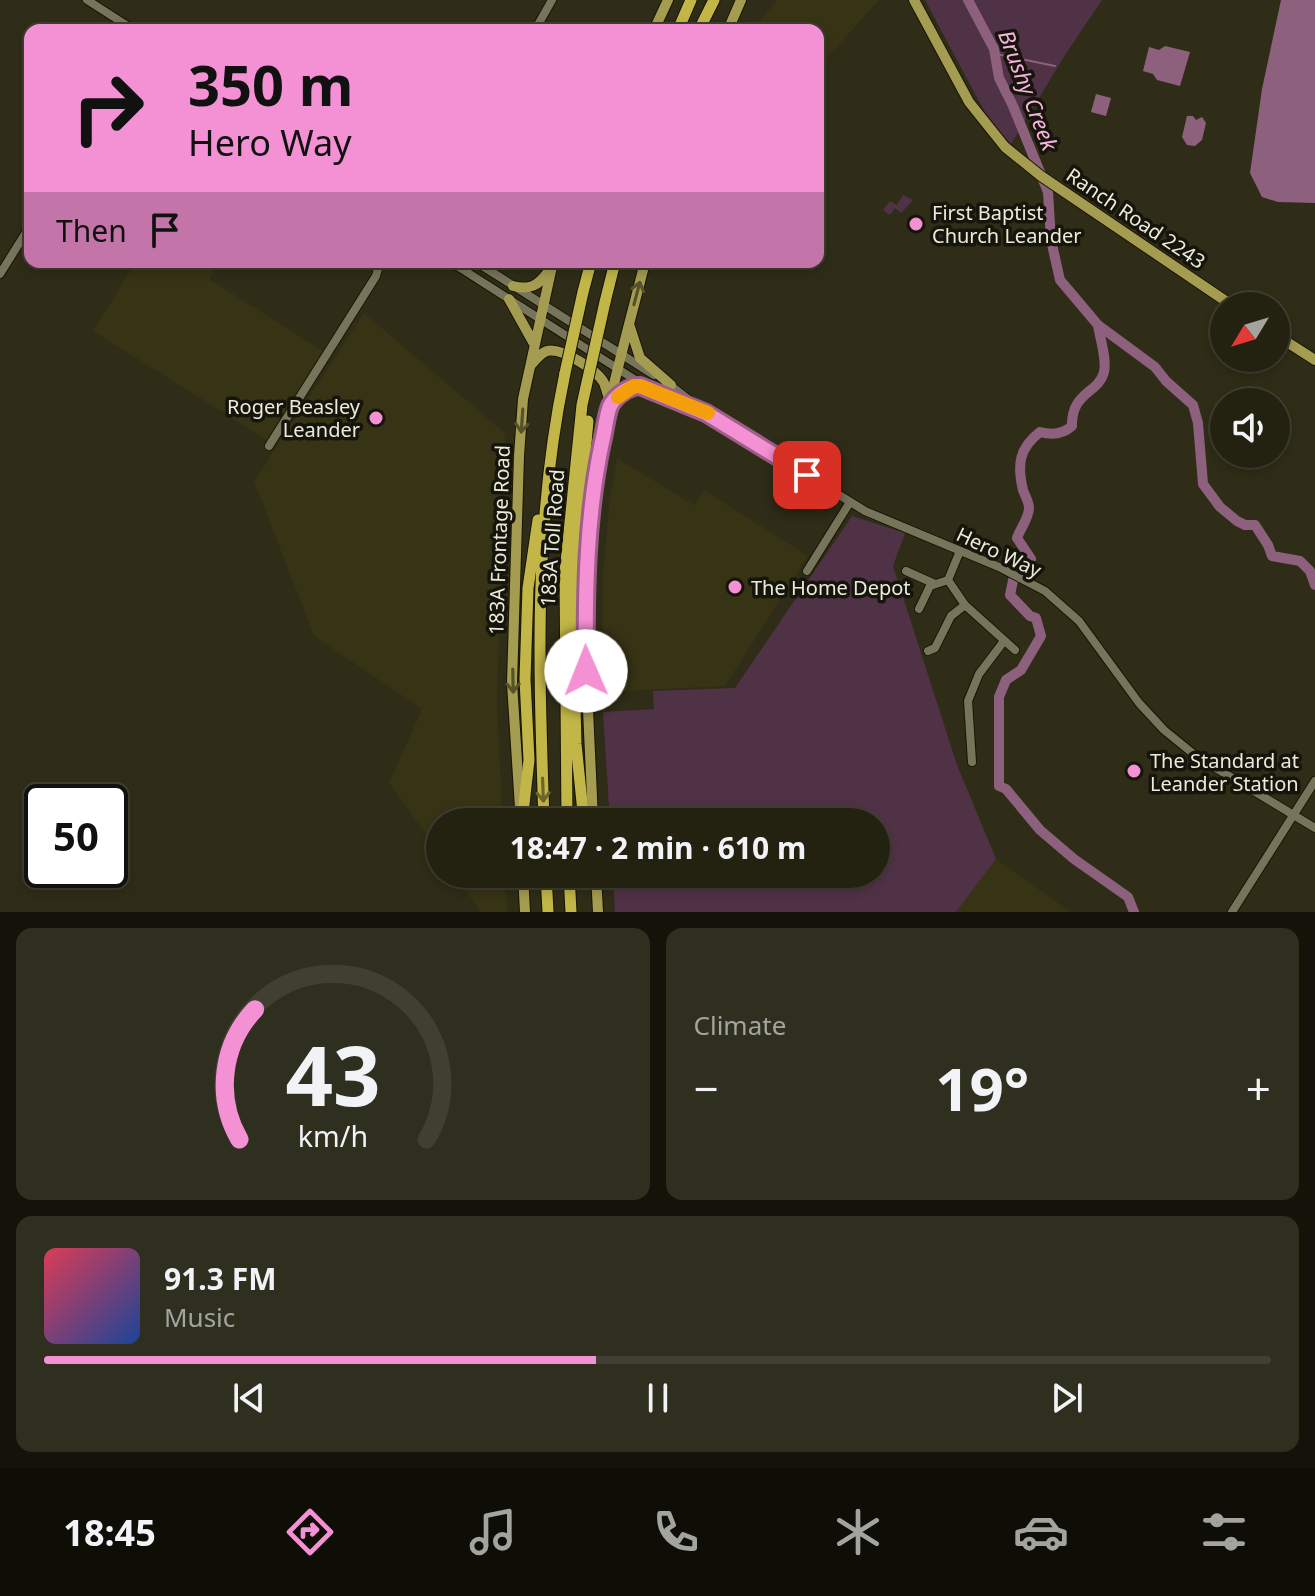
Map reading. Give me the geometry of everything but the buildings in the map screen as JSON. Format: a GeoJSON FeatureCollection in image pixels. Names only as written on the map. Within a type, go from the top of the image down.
{"type":"FeatureCollection","features":[{"type":"Feature","properties":{"kind":"highway"},"geometry":{"type":"LineString","coordinates":[[681,24],[691,0]]}},
{"type":"Feature","properties":{"kind":"highway"},"geometry":{"type":"LineString","coordinates":[[702,24],[714,0]]}},
{"type":"Feature","properties":{"kind":"highway","name":"183A Toll Road"},"geometry":{"type":"LineString","coordinates":[[544,808],[538,644],[546,488],[553,430],[589,268]]}},
{"type":"Feature","properties":{"kind":"highway","name":"183A Toll Road"},"geometry":{"type":"LineString","coordinates":[[567,808],[565,572],[582,405],[614,268]]}},
{"type":"Feature","properties":{"kind":"highway"},"geometry":{"type":"LineString","coordinates":[[583,808],[576,744],[572,599],[589,407],[586,392]]}},
{"type":"Feature","properties":{"kind":"highway"},"geometry":{"type":"LineString","coordinates":[[524,808],[529,760],[525,679],[528,588],[534,535],[546,488]]}},
{"type":"Feature","properties":{"kind":"highway"},"geometry":{"type":"LineString","coordinates":[[547,888],[548,912]]}},
{"type":"Feature","properties":{"kind":"highway"},"geometry":{"type":"LineString","coordinates":[[570,888],[571,912]]}},
{"type":"Feature","properties":{"kind":"main road"},"geometry":{"type":"LineString","coordinates":[[657,24],[668,0]]}},
{"type":"Feature","properties":{"kind":"main road"},"geometry":{"type":"LineString","coordinates":[[731,24],[741,0]]}},
{"type":"Feature","properties":{"kind":"main road","name":"Ranch Road 2243"},"geometry":{"type":"LineString","coordinates":[[914,0],[980,118],[1005,147],[1053,184],[1212,292]]}},
{"type":"Feature","properties":{"kind":"main road"},"geometry":{"type":"LineString","coordinates":[[513,286],[524,289],[533,287],[550,268]]}},
{"type":"Feature","properties":{"kind":"main road","name":"183A Frontage Road"},"geometry":{"type":"LineString","coordinates":[[521,808],[512,683],[523,399],[551,268]]}},
{"type":"Feature","properties":{"kind":"main road"},"geometry":{"type":"LineString","coordinates":[[592,808],[585,615],[595,483],[644,268]]}},
{"type":"Feature","properties":{"kind":"main road"},"geometry":{"type":"LineString","coordinates":[[509,299],[534,344]]}},
{"type":"Feature","properties":{"kind":"main road"},"geometry":{"type":"LineString","coordinates":[[630,325],[640,358],[671,385]]}},
{"type":"Feature","properties":{"kind":"main road"},"geometry":{"type":"LineString","coordinates":[[1290,344],[1315,360]]}},
{"type":"Feature","properties":{"kind":"main road"},"geometry":{"type":"LineString","coordinates":[[530,366],[544,352],[560,352],[592,369],[611,404]]}},
{"type":"Feature","properties":{"kind":"main road"},"geometry":{"type":"LineString","coordinates":[[611,404],[634,386],[650,389]]}},
{"type":"Feature","properties":{"kind":"main road"},"geometry":{"type":"LineString","coordinates":[[524,888],[525,912]]}},
{"type":"Feature","properties":{"kind":"main road"},"geometry":{"type":"LineString","coordinates":[[597,888],[598,912]]}},
{"type":"Feature","properties":{"kind":"street"},"geometry":{"type":"LineString","coordinates":[[87,0],[125,24]]}},
{"type":"Feature","properties":{"kind":"street"},"geometry":{"type":"LineString","coordinates":[[538,24],[552,0]]}},
{"type":"Feature","properties":{"kind":"street"},"geometry":{"type":"LineString","coordinates":[[0,274],[24,236]]}},
{"type":"Feature","properties":{"kind":"street"},"geometry":{"type":"LineString","coordinates":[[269,446],[378,268]]}},
{"type":"Feature","properties":{"kind":"street","name":"Hero Way"},"geometry":{"type":"LineString","coordinates":[[460,268],[662,397],[706,413]]}},
{"type":"Feature","properties":{"kind":"street","name":"Hero Way"},"geometry":{"type":"LineString","coordinates":[[485,268],[671,385],[706,413],[850,502],[1045,591],[1079,621],[1139,703],[1178,742],[1315,828]]}},
{"type":"Feature","properties":{"kind":"street"},"geometry":{"type":"LineString","coordinates":[[807,571],[850,502]]}},
{"type":"Feature","properties":{"kind":"street"},"geometry":{"type":"LineString","coordinates":[[919,609],[930,586],[948,580],[960,551]]}},
{"type":"Feature","properties":{"kind":"street"},"geometry":{"type":"LineString","coordinates":[[906,571],[936,584]]}},
{"type":"Feature","properties":{"kind":"street"},"geometry":{"type":"LineString","coordinates":[[948,580],[965,605],[1015,650]]}},
{"type":"Feature","properties":{"kind":"street"},"geometry":{"type":"LineString","coordinates":[[928,651],[935,648],[951,616],[965,605]]}},
{"type":"Feature","properties":{"kind":"street"},"geometry":{"type":"LineString","coordinates":[[972,762],[968,701],[979,674],[1004,641]]}},
{"type":"Feature","properties":{"kind":"street"},"geometry":{"type":"LineString","coordinates":[[1232,912],[1315,781]]}},
{"type":"Feature","properties":{"kind":"shaded area"},"geometry":{"type":"Polygon","coordinates":[[[777,0],[879,0],[824,61],[824,24],[757,24],[777,0]]]}},
{"type":"Feature","properties":{"kind":"shaded area"},"geometry":{"type":"Polygon","coordinates":[[[925,0],[1102,0],[1011,144],[995,131],[925,0]]]}},
{"type":"Feature","properties":{"kind":"shaded area"},"geometry":{"type":"Polygon","coordinates":[[[1281,0],[1315,0],[1315,203],[1278,202],[1262,197],[1250,173],[1262,89],[1281,0]]]}},
{"type":"Feature","properties":{"kind":"shaded area"},"geometry":{"type":"Polygon","coordinates":[[[1165,46],[1190,52],[1180,86],[1157,80],[1153,74],[1143,71],[1149,47],[1159,50],[1165,46]]]}},
{"type":"Feature","properties":{"kind":"shaded area"},"geometry":{"type":"Polygon","coordinates":[[[1096,94],[1111,98],[1106,116],[1091,112],[1096,94]]]}},
{"type":"Feature","properties":{"kind":"shaded area"},"geometry":{"type":"Polygon","coordinates":[[[1187,116],[1193,116],[1196,120],[1202,117],[1206,123],[1202,140],[1195,146],[1187,145],[1182,137],[1187,116]]]}},
{"type":"Feature","properties":{"kind":"shaded area"},"geometry":{"type":"Polygon","coordinates":[[[903,195],[913,200],[901,213],[895,208],[890,215],[883,210],[890,201],[897,205],[903,195]]]}},
{"type":"Feature","properties":{"kind":"shaded area"},"geometry":{"type":"Polygon","coordinates":[[[132,268],[216,268],[209,279],[323,351],[267,440],[93,331],[132,268]]]}},
{"type":"Feature","properties":{"kind":"shaded area"},"geometry":{"type":"Polygon","coordinates":[[[364,313],[505,433],[497,704],[502,808],[426,808],[426,835],[389,783],[422,709],[314,636],[254,481],[364,313]]]}},
{"type":"Feature","properties":{"kind":"shaded area","name":"The Home Depot"},"geometry":{"type":"Polygon","coordinates":[[[617,458],[694,505],[704,490],[808,556],[725,686],[601,692],[603,575],[609,504],[617,458]]]}},
{"type":"Feature","properties":{"kind":"shaded area"},"geometry":{"type":"Polygon","coordinates":[[[852,516],[905,533],[893,566],[957,765],[996,859],[956,912],[615,912],[614,888],[890,888],[890,808],[609,808],[603,712],[654,709],[653,691],[735,688],[852,516]]]}},
{"type":"Feature","properties":{"kind":"shaded area"},"geometry":{"type":"Polygon","coordinates":[[[996,859],[1071,912],[956,912],[996,859]]]}},
{"type":"Feature","properties":{"kind":"shaded area"},"geometry":{"type":"Polygon","coordinates":[[[464,888],[506,888],[507,912],[481,912],[464,888]]]}},
{"type":"Feature","properties":{"kind":"waterway","name":"Brushy Creek"},"geometry":{"type":"LineString","coordinates":[[968,0],[994,49],[999,78],[1048,192],[1051,240],[1060,280],[1098,325],[1155,367],[1193,405],[1198,423],[1203,484],[1220,507],[1237,521],[1255,525],[1272,556],[1300,561],[1310,571],[1315,585]]}},
{"type":"Feature","properties":{"kind":"waterway","name":"Brushy Creek"},"geometry":{"type":"LineString","coordinates":[[996,54],[1055,66]]}},
{"type":"Feature","properties":{"kind":"waterway"},"geometry":{"type":"LineString","coordinates":[[1098,325],[1105,361],[1101,379],[1076,406],[1072,426],[1057,433],[1040,432],[1028,444],[1021,458],[1021,481],[1029,508],[1017,538],[1031,559],[1015,571],[1010,595],[1030,616],[1036,618],[1041,636],[1021,670],[1006,680],[999,697],[999,786],[1006,789],[1040,830],[1074,859],[1128,897],[1134,912]]}},
{"type":"Feature","properties":{"kind":"slow traffic"},"geometry":{"type":"LineString","coordinates":[[618,397],[626,390],[640,386],[708,413]]}},
{"type":"Feature","properties":{"kind":"place","name":"First Baptist Church Leander"},"geometry":{"type":"Point","coordinates":[916,224]}},
{"type":"Feature","properties":{"kind":"place","name":"Roger Beasley Leander"},"geometry":{"type":"Point","coordinates":[376,418]}},
{"type":"Feature","properties":{"kind":"place","name":"The Home Depot"},"geometry":{"type":"Point","coordinates":[735,587]}},
{"type":"Feature","properties":{"kind":"place","name":"The Standard at Leander Station"},"geometry":{"type":"Point","coordinates":[1134,771]}},
{"type":"Feature","properties":{"kind":"route"},"geometry":{"type":"LineString","coordinates":[[586,671],[585,615],[596,470],[611,404],[620,395],[634,386],[650,389],[662,397],[706,413],[807,475]]}}]}
